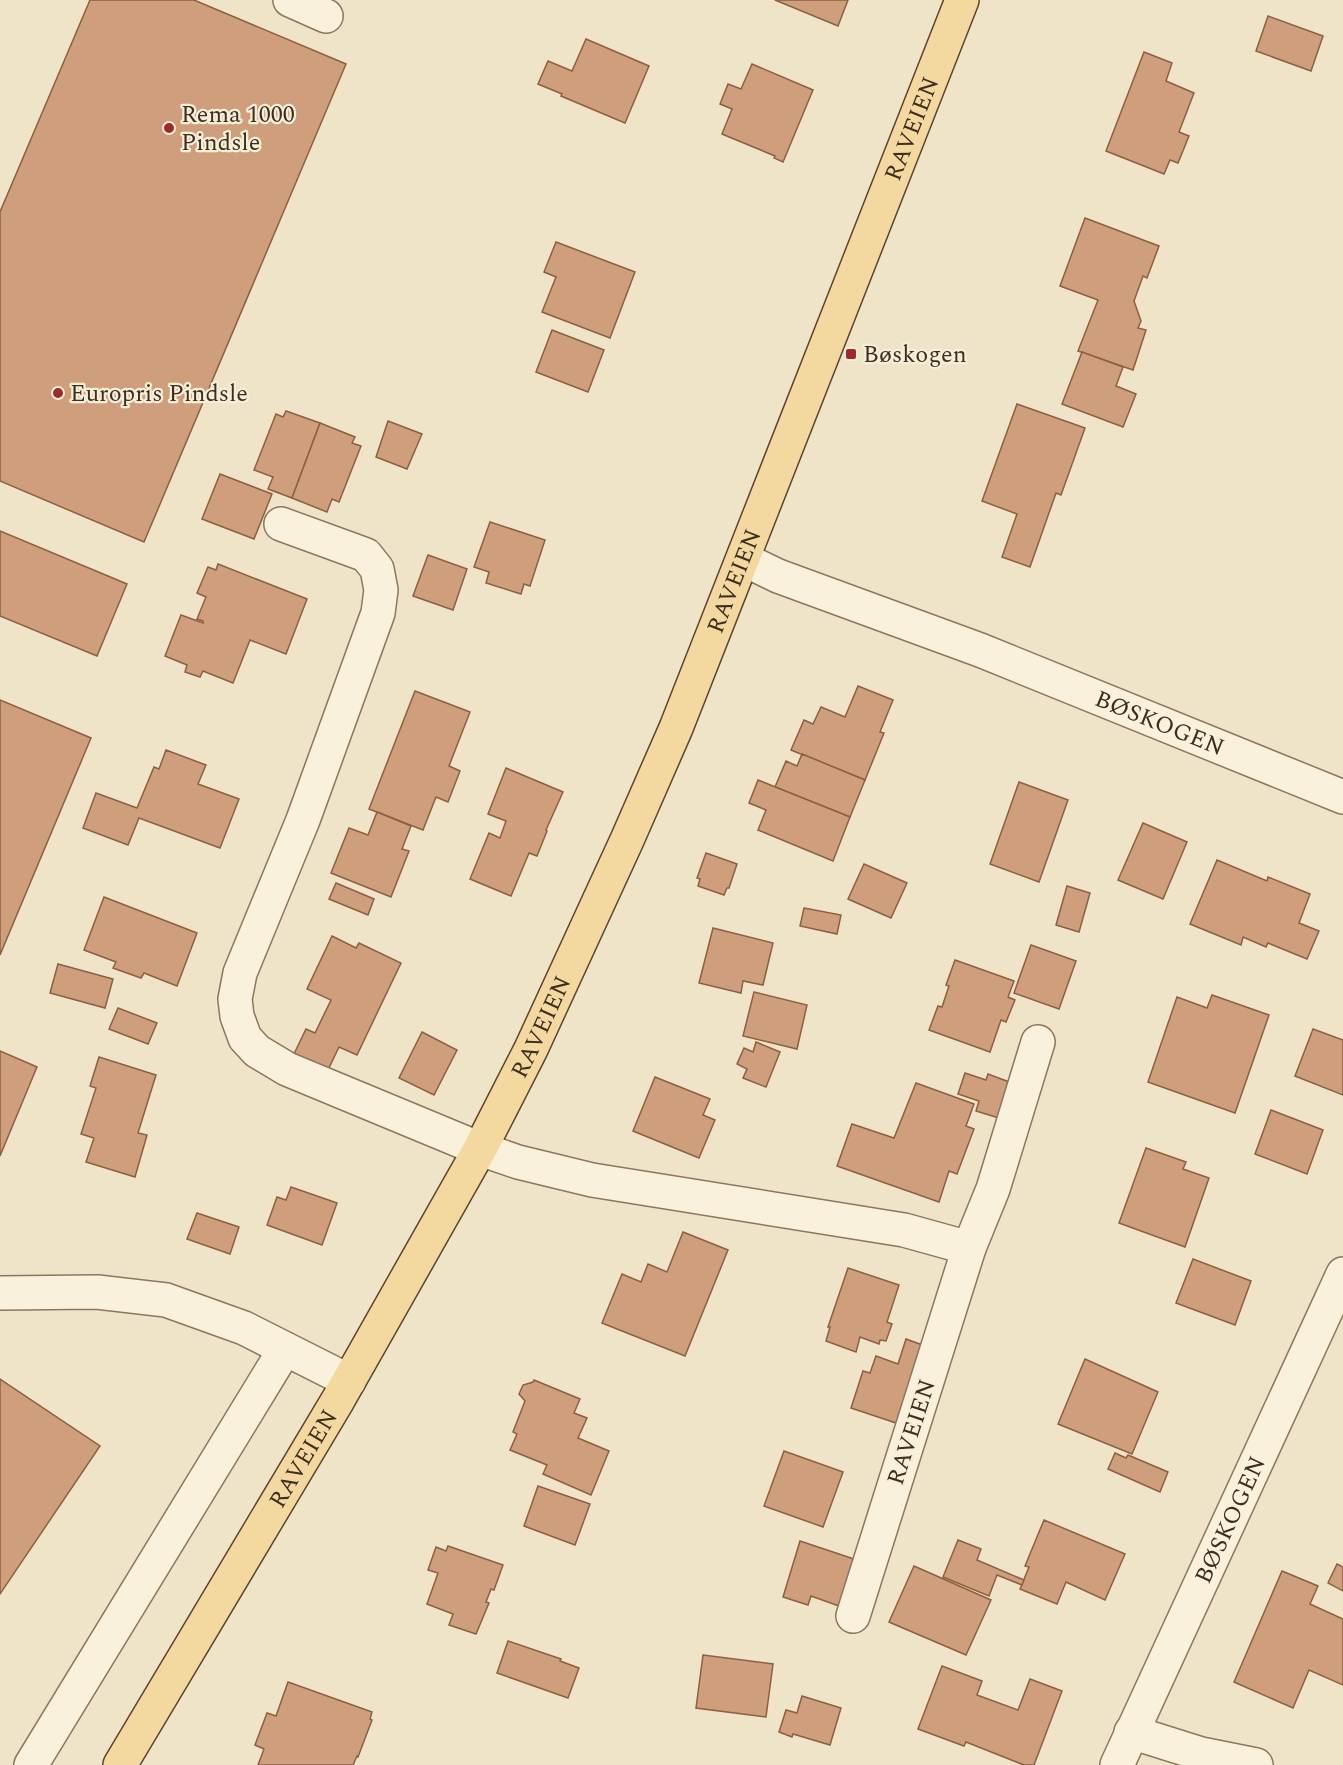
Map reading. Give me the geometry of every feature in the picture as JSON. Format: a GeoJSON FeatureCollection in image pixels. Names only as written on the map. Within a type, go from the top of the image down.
{"type":"FeatureCollection","features":[{"type":"Feature","properties":{"kind":"main road","name":"RAVEIEN"},"geometry":{"type":"LineString","coordinates":[[120,1765],[349,1381],[480,1149],[531,1049],[632,831],[680,719],[962,0]]}},
{"type":"Feature","properties":{"kind":"street"},"geometry":{"type":"LineString","coordinates":[[290,0],[326,16]]}},
{"type":"Feature","properties":{"kind":"street"},"geometry":{"type":"LineString","coordinates":[[281,524],[366,555],[377,569],[381,590],[378,613],[303,820],[240,973],[235,999],[237,1016],[245,1038],[257,1051],[287,1070],[480,1149],[518,1162],[592,1180],[904,1230],[969,1248]]}},
{"type":"Feature","properties":{"kind":"street","name":"BØSKOGEN"},"geometry":{"type":"LineString","coordinates":[[743,559],[778,576],[980,650],[1343,797]]}},
{"type":"Feature","properties":{"kind":"street","name":"RAVEIEN"},"geometry":{"type":"LineString","coordinates":[[853,1616],[969,1248],[993,1189],[1038,1042]]}},
{"type":"Feature","properties":{"kind":"street","name":"BØSKOGEN"},"geometry":{"type":"LineString","coordinates":[[1117,1765],[1343,1274]]}},
{"type":"Feature","properties":{"kind":"street"},"geometry":{"type":"LineString","coordinates":[[0,1293],[97,1292],[166,1300],[244,1329],[349,1381]]}},
{"type":"Feature","properties":{"kind":"street"},"geometry":{"type":"LineString","coordinates":[[31,1765],[285,1349]]}},
{"type":"Feature","properties":{"kind":"street"},"geometry":{"type":"LineString","coordinates":[[1131,1732],[1201,1754],[1256,1765]]}},
{"type":"Feature","properties":{"kind":"building"},"geometry":{"type":"Polygon","coordinates":[[[90,0],[194,0],[346,64],[144,542],[0,481],[0,212],[90,0]]]}},
{"type":"Feature","properties":{"kind":"building"},"geometry":{"type":"Polygon","coordinates":[[[775,0],[848,0],[838,26],[775,0]]]}},
{"type":"Feature","properties":{"kind":"building"},"geometry":{"type":"Polygon","coordinates":[[[1268,16],[1323,36],[1311,71],[1256,51],[1268,16]]]}},
{"type":"Feature","properties":{"kind":"building"},"geometry":{"type":"Polygon","coordinates":[[[586,39],[649,66],[625,123],[538,84],[548,61],[572,71],[586,39]]]}},
{"type":"Feature","properties":{"kind":"building"},"geometry":{"type":"Polygon","coordinates":[[[1144,52],[1172,63],[1166,81],[1194,93],[1179,132],[1189,136],[1178,163],[1170,160],[1164,174],[1106,151],[1144,52]]]}},
{"type":"Feature","properties":{"kind":"building"},"geometry":{"type":"Polygon","coordinates":[[[752,64],[813,90],[783,162],[774,158],[775,156],[722,134],[732,109],[720,104],[728,84],[741,89],[752,64]]]}},
{"type":"Feature","properties":{"kind":"building"},"geometry":{"type":"Polygon","coordinates":[[[1085,218],[1159,246],[1147,278],[1143,276],[1134,301],[1141,321],[1138,328],[1146,330],[1133,370],[1078,351],[1098,300],[1060,286],[1085,218]]]}},
{"type":"Feature","properties":{"kind":"building"},"geometry":{"type":"Polygon","coordinates":[[[556,242],[635,272],[610,338],[542,312],[556,277],[544,272],[556,242]]]}},
{"type":"Feature","properties":{"kind":"building"},"geometry":{"type":"Polygon","coordinates":[[[552,330],[604,350],[588,392],[536,372],[552,330]]]}},
{"type":"Feature","properties":{"kind":"building"},"geometry":{"type":"Polygon","coordinates":[[[1082,352],[1123,367],[1116,386],[1136,394],[1123,427],[1062,404],[1082,352]]]}},
{"type":"Feature","properties":{"kind":"building"},"geometry":{"type":"Polygon","coordinates":[[[1017,404],[1085,428],[1061,495],[1056,493],[1030,567],[1002,557],[1017,514],[982,501],[1017,404]]]}},
{"type":"Feature","properties":{"kind":"building"},"geometry":{"type":"Polygon","coordinates":[[[286,411],[320,423],[292,498],[268,489],[273,477],[254,470],[276,414],[283,417],[286,411]]]}},
{"type":"Feature","properties":{"kind":"building"},"geometry":{"type":"Polygon","coordinates":[[[388,421],[422,434],[407,469],[376,457],[388,421]]]}},
{"type":"Feature","properties":{"kind":"building"},"geometry":{"type":"Polygon","coordinates":[[[320,423],[355,437],[352,443],[361,446],[339,502],[332,499],[327,512],[292,498],[320,423]]]}},
{"type":"Feature","properties":{"kind":"building"},"geometry":{"type":"Polygon","coordinates":[[[220,474],[272,494],[254,539],[202,519],[220,474]]]}},
{"type":"Feature","properties":{"kind":"building"},"geometry":{"type":"Polygon","coordinates":[[[490,522],[545,540],[530,586],[524,584],[521,594],[486,583],[489,572],[474,567],[490,522]]]}},
{"type":"Feature","properties":{"kind":"building"},"geometry":{"type":"Polygon","coordinates":[[[0,531],[127,584],[97,656],[0,616],[0,531]]]}},
{"type":"Feature","properties":{"kind":"building"},"geometry":{"type":"Polygon","coordinates":[[[428,555],[467,569],[453,610],[413,596],[428,555]]]}},
{"type":"Feature","properties":{"kind":"building"},"geometry":{"type":"Polygon","coordinates":[[[218,564],[307,599],[286,654],[250,640],[233,683],[203,671],[200,677],[185,672],[187,665],[165,656],[181,615],[203,623],[197,619],[206,597],[197,593],[208,567],[216,570],[218,564]]]}},
{"type":"Feature","properties":{"kind":"building"},"geometry":{"type":"Polygon","coordinates":[[[858,686],[893,700],[880,732],[884,733],[865,780],[791,750],[804,720],[813,724],[821,707],[845,717],[858,686]]]}},
{"type":"Feature","properties":{"kind":"building"},"geometry":{"type":"Polygon","coordinates":[[[415,691],[470,712],[449,766],[460,771],[448,802],[436,797],[423,830],[369,809],[415,691]]]}},
{"type":"Feature","properties":{"kind":"building"},"geometry":{"type":"Polygon","coordinates":[[[0,700],[91,738],[0,955],[0,700]]]}},
{"type":"Feature","properties":{"kind":"building"},"geometry":{"type":"Polygon","coordinates":[[[166,750],[206,765],[198,784],[239,799],[220,848],[139,818],[128,845],[83,828],[96,793],[137,808],[154,767],[159,769],[166,750]]]}},
{"type":"Feature","properties":{"kind":"building"},"geometry":{"type":"Polygon","coordinates":[[[802,754],[865,780],[850,817],[775,787],[786,761],[797,766],[802,754]]]}},
{"type":"Feature","properties":{"kind":"building"},"geometry":{"type":"Polygon","coordinates":[[[506,768],[563,792],[537,856],[529,853],[511,896],[470,879],[489,833],[500,838],[506,821],[488,814],[506,768]]]}},
{"type":"Feature","properties":{"kind":"building"},"geometry":{"type":"Polygon","coordinates":[[[758,780],[850,817],[833,861],[758,830],[766,810],[749,803],[758,780]]]}},
{"type":"Feature","properties":{"kind":"building"},"geometry":{"type":"Polygon","coordinates":[[[1019,782],[1068,800],[1039,882],[990,864],[1019,782]]]}},
{"type":"Feature","properties":{"kind":"building"},"geometry":{"type":"Polygon","coordinates":[[[377,812],[411,826],[402,849],[409,851],[391,897],[331,873],[349,828],[368,835],[377,812]]]}},
{"type":"Feature","properties":{"kind":"building"},"geometry":{"type":"Polygon","coordinates":[[[1143,823],[1187,842],[1163,899],[1118,880],[1143,823]]]}},
{"type":"Feature","properties":{"kind":"building"},"geometry":{"type":"Polygon","coordinates":[[[706,853],[737,864],[729,888],[724,895],[698,886],[700,879],[697,878],[706,853]]]}},
{"type":"Feature","properties":{"kind":"building"},"geometry":{"type":"Polygon","coordinates":[[[1217,860],[1267,881],[1268,877],[1310,894],[1299,923],[1319,931],[1307,959],[1268,943],[1266,947],[1243,937],[1241,945],[1190,924],[1217,860]]]}},
{"type":"Feature","properties":{"kind":"building"},"geometry":{"type":"Polygon","coordinates":[[[864,864],[907,883],[891,918],[848,899],[864,864]]]}},
{"type":"Feature","properties":{"kind":"building"},"geometry":{"type":"Polygon","coordinates":[[[336,883],[374,899],[368,915],[329,899],[336,883]]]}},
{"type":"Feature","properties":{"kind":"building"},"geometry":{"type":"Polygon","coordinates":[[[1067,886],[1090,893],[1079,932],[1056,925],[1067,886]]]}},
{"type":"Feature","properties":{"kind":"building"},"geometry":{"type":"Polygon","coordinates":[[[104,897],[197,933],[177,986],[144,973],[141,978],[113,968],[116,962],[84,950],[104,897]]]}},
{"type":"Feature","properties":{"kind":"building"},"geometry":{"type":"Polygon","coordinates":[[[804,908],[841,915],[837,934],[800,926],[804,908]]]}},
{"type":"Feature","properties":{"kind":"building"},"geometry":{"type":"Polygon","coordinates":[[[713,928],[773,943],[763,985],[743,981],[741,993],[699,983],[713,928]]]}},
{"type":"Feature","properties":{"kind":"building"},"geometry":{"type":"Polygon","coordinates":[[[332,936],[356,948],[359,943],[401,963],[357,1055],[339,1047],[328,1070],[294,1054],[306,1029],[315,1033],[331,1000],[307,989],[332,936]]]}},
{"type":"Feature","properties":{"kind":"building"},"geometry":{"type":"Polygon","coordinates":[[[1031,945],[1076,961],[1059,1009],[1014,993],[1031,945]]]}},
{"type":"Feature","properties":{"kind":"building"},"geometry":{"type":"Polygon","coordinates":[[[955,960],[1014,981],[1008,997],[1015,1000],[1006,1022],[1001,1020],[990,1052],[929,1030],[938,1006],[942,1007],[949,986],[946,985],[955,960]]]}},
{"type":"Feature","properties":{"kind":"building"},"geometry":{"type":"Polygon","coordinates":[[[58,964],[113,979],[105,1008],[50,993],[58,964]]]}},
{"type":"Feature","properties":{"kind":"building"},"geometry":{"type":"Polygon","coordinates":[[[754,992],[807,1005],[797,1049],[743,1036],[754,992]]]}},
{"type":"Feature","properties":{"kind":"building"},"geometry":{"type":"Polygon","coordinates":[[[1212,995],[1269,1015],[1235,1113],[1148,1082],[1177,997],[1207,1008],[1212,995]]]}},
{"type":"Feature","properties":{"kind":"building"},"geometry":{"type":"Polygon","coordinates":[[[118,1008],[157,1023],[148,1044],[109,1029],[118,1008]]]}},
{"type":"Feature","properties":{"kind":"building"},"geometry":{"type":"Polygon","coordinates":[[[1313,1029],[1343,1040],[1343,1095],[1295,1076],[1313,1029]]]}},
{"type":"Feature","properties":{"kind":"building"},"geometry":{"type":"Polygon","coordinates":[[[422,1032],[457,1050],[434,1095],[399,1078],[422,1032]]]}},
{"type":"Feature","properties":{"kind":"building"},"geometry":{"type":"Polygon","coordinates":[[[756,1042],[780,1052],[766,1087],[743,1078],[747,1069],[737,1064],[744,1048],[753,1052],[756,1042]]]}},
{"type":"Feature","properties":{"kind":"building"},"geometry":{"type":"Polygon","coordinates":[[[0,1051],[37,1067],[0,1156],[0,1051]]]}},
{"type":"Feature","properties":{"kind":"building"},"geometry":{"type":"Polygon","coordinates":[[[99,1057],[156,1075],[138,1133],[147,1135],[135,1177],[86,1162],[94,1138],[81,1134],[96,1088],[90,1086],[99,1057]]]}},
{"type":"Feature","properties":{"kind":"building"},"geometry":{"type":"Polygon","coordinates":[[[965,1073],[986,1080],[988,1074],[1012,1083],[999,1118],[976,1111],[979,1101],[958,1094],[965,1073]]]}},
{"type":"Feature","properties":{"kind":"building"},"geometry":{"type":"Polygon","coordinates":[[[655,1077],[710,1099],[703,1115],[715,1120],[699,1158],[633,1131],[655,1077]]]}},
{"type":"Feature","properties":{"kind":"building"},"geometry":{"type":"Polygon","coordinates":[[[916,1083],[974,1104],[966,1126],[974,1129],[957,1174],[949,1171],[939,1202],[837,1166],[852,1124],[894,1138],[916,1083]]]}},
{"type":"Feature","properties":{"kind":"building"},"geometry":{"type":"Polygon","coordinates":[[[1271,1110],[1323,1130],[1307,1174],[1255,1154],[1271,1110]]]}},
{"type":"Feature","properties":{"kind":"building"},"geometry":{"type":"Polygon","coordinates":[[[1146,1148],[1186,1162],[1183,1169],[1209,1178],[1185,1247],[1119,1223],[1146,1148]]]}},
{"type":"Feature","properties":{"kind":"building"},"geometry":{"type":"Polygon","coordinates":[[[291,1187],[337,1203],[322,1245],[267,1225],[277,1197],[286,1200],[291,1187]]]}},
{"type":"Feature","properties":{"kind":"building"},"geometry":{"type":"Polygon","coordinates":[[[197,1213],[239,1227],[230,1254],[187,1239],[197,1213]]]}},
{"type":"Feature","properties":{"kind":"building"},"geometry":{"type":"Polygon","coordinates":[[[683,1232],[728,1250],[685,1356],[602,1323],[622,1274],[641,1282],[648,1264],[667,1272],[683,1232]]]}},
{"type":"Feature","properties":{"kind":"building"},"geometry":{"type":"Polygon","coordinates":[[[1193,1259],[1251,1281],[1235,1325],[1176,1303],[1193,1259]]]}},
{"type":"Feature","properties":{"kind":"building"},"geometry":{"type":"Polygon","coordinates":[[[848,1268],[899,1285],[887,1322],[892,1324],[886,1341],[880,1340],[879,1344],[860,1337],[856,1352],[826,1341],[830,1327],[828,1327],[848,1268]]]}},
{"type":"Feature","properties":{"kind":"building"},"geometry":{"type":"Polygon","coordinates":[[[906,1339],[928,1347],[896,1423],[851,1408],[863,1371],[870,1373],[876,1356],[898,1364],[906,1339]]]}},
{"type":"Feature","properties":{"kind":"building"},"geometry":{"type":"Polygon","coordinates":[[[1085,1359],[1158,1392],[1132,1454],[1058,1424],[1085,1359]]]}},
{"type":"Feature","properties":{"kind":"building"},"geometry":{"type":"Polygon","coordinates":[[[0,1379],[100,1446],[0,1594],[0,1379]]]}},
{"type":"Feature","properties":{"kind":"building"},"geometry":{"type":"Polygon","coordinates":[[[534,1380],[580,1399],[574,1413],[587,1418],[578,1438],[609,1451],[591,1495],[543,1474],[547,1465],[510,1450],[517,1434],[513,1432],[525,1401],[519,1394],[523,1385],[534,1380]]]}},
{"type":"Feature","properties":{"kind":"building"},"geometry":{"type":"Polygon","coordinates":[[[784,1451],[843,1472],[823,1527],[764,1506],[784,1451]]]}},
{"type":"Feature","properties":{"kind":"building"},"geometry":{"type":"Polygon","coordinates":[[[1115,1453],[1126,1458],[1128,1455],[1168,1472],[1160,1492],[1108,1469],[1115,1453]]]}},
{"type":"Feature","properties":{"kind":"building"},"geometry":{"type":"Polygon","coordinates":[[[538,1486],[590,1504],[575,1545],[524,1526],[538,1486]]]}},
{"type":"Feature","properties":{"kind":"building"},"geometry":{"type":"Polygon","coordinates":[[[1044,1520],[1125,1554],[1105,1600],[1066,1582],[1057,1604],[1020,1589],[1029,1567],[1025,1566],[1044,1520]]]}},
{"type":"Feature","properties":{"kind":"building"},"geometry":{"type":"Polygon","coordinates":[[[958,1540],[981,1549],[977,1560],[1024,1580],[1022,1585],[997,1575],[989,1596],[943,1577],[958,1540]]]}},
{"type":"Feature","properties":{"kind":"building"},"geometry":{"type":"Polygon","coordinates":[[[800,1541],[854,1559],[839,1606],[811,1596],[808,1605],[783,1597],[800,1541]]]}},
{"type":"Feature","properties":{"kind":"building"},"geometry":{"type":"Polygon","coordinates":[[[448,1546],[503,1565],[494,1590],[491,1589],[486,1602],[489,1603],[476,1634],[449,1625],[453,1614],[427,1604],[438,1573],[428,1570],[436,1547],[446,1551],[448,1546]]]}},
{"type":"Feature","properties":{"kind":"building"},"geometry":{"type":"Polygon","coordinates":[[[1337,1564],[1343,1567],[1343,1591],[1328,1583],[1337,1564]]]}},
{"type":"Feature","properties":{"kind":"building"},"geometry":{"type":"Polygon","coordinates":[[[914,1566],[991,1600],[966,1655],[889,1622],[914,1566]]]}},
{"type":"Feature","properties":{"kind":"building"},"geometry":{"type":"Polygon","coordinates":[[[1282,1571],[1318,1586],[1310,1604],[1343,1619],[1343,1685],[1309,1670],[1293,1708],[1234,1682],[1282,1571]]]}},
{"type":"Feature","properties":{"kind":"building"},"geometry":{"type":"Polygon","coordinates":[[[508,1641],[561,1659],[560,1661],[579,1668],[568,1698],[497,1673],[508,1641]]]}},
{"type":"Feature","properties":{"kind":"building"},"geometry":{"type":"Polygon","coordinates":[[[703,1655],[773,1664],[766,1717],[696,1708],[703,1655]]]}},
{"type":"Feature","properties":{"kind":"building"},"geometry":{"type":"Polygon","coordinates":[[[942,1666],[982,1681],[977,1695],[1018,1710],[1030,1679],[1062,1691],[1034,1765],[1024,1765],[966,1742],[964,1746],[918,1729],[942,1666]]]}},
{"type":"Feature","properties":{"kind":"building"},"geometry":{"type":"Polygon","coordinates":[[[288,1682],[372,1712],[370,1719],[372,1720],[353,1765],[258,1765],[264,1749],[255,1745],[267,1713],[276,1716],[288,1682]]]}},
{"type":"Feature","properties":{"kind":"building"},"geometry":{"type":"Polygon","coordinates":[[[802,1696],[841,1708],[830,1745],[779,1732],[786,1710],[797,1713],[802,1696]]]}},
{"type":"Feature","properties":{"kind":"place","name":"Rema 1000 Pindsle"},"geometry":{"type":"Point","coordinates":[169,128]}},
{"type":"Feature","properties":{"kind":"place","name":"Bøskogen"},"geometry":{"type":"Point","coordinates":[851,354]}},
{"type":"Feature","properties":{"kind":"place","name":"Europris Pindsle"},"geometry":{"type":"Point","coordinates":[58,393]}}]}
